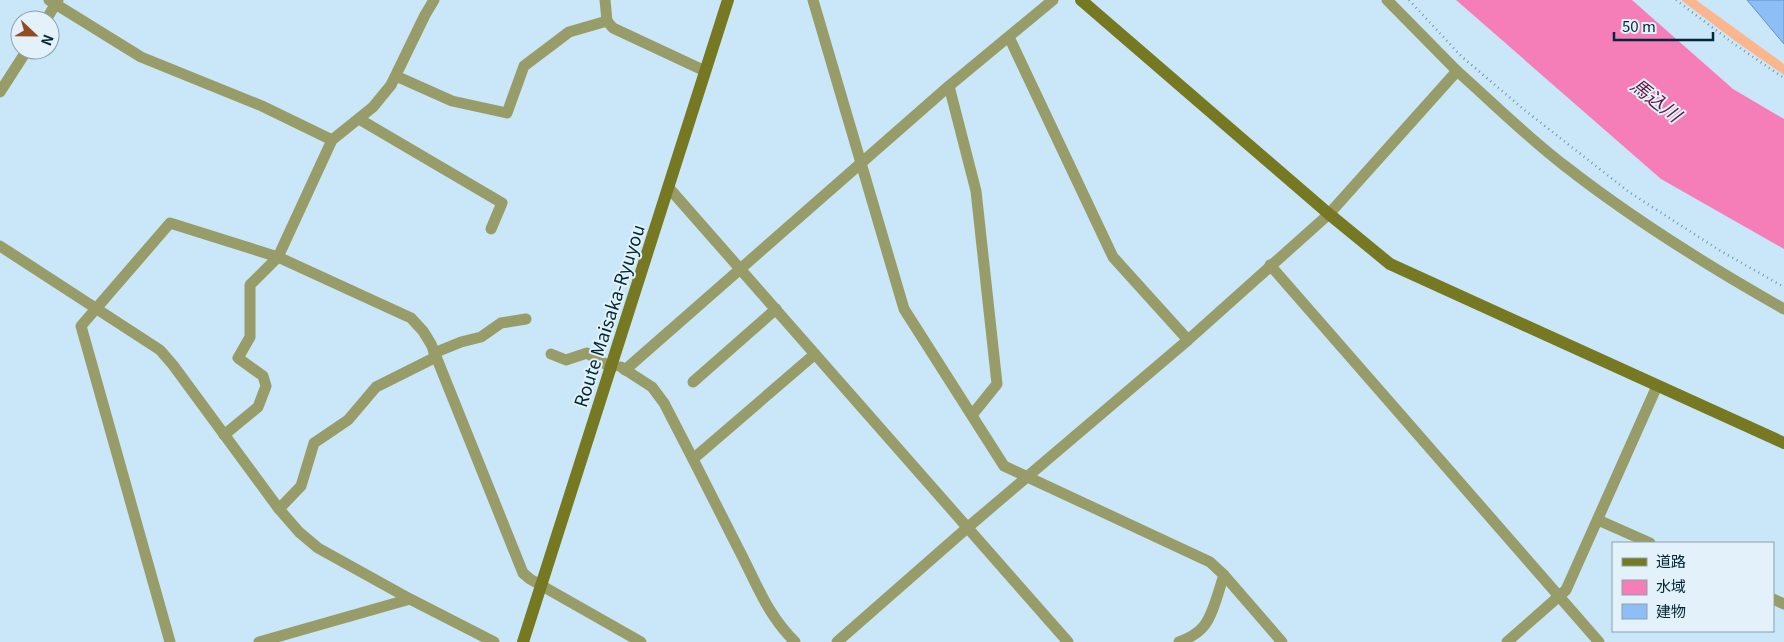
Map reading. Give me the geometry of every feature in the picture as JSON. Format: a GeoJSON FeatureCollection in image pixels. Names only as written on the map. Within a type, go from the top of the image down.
{"type":"FeatureCollection","features":[{"type":"Feature","properties":{"kind":"street"},"geometry":{"type":"LineString","coordinates":[[224,435],[258,407],[266,386],[263,376],[238,358],[250,337],[250,285],[278,257],[332,140],[374,107],[392,85],[434,0]]}},
{"type":"Feature","properties":{"kind":"street"},"geometry":{"type":"LineString","coordinates":[[606,0],[607,21],[612,28],[705,71]]}},
{"type":"Feature","properties":{"kind":"street","name":"Route Maisaka-Ryuyou"},"geometry":{"type":"LineString","coordinates":[[524,642],[728,0]]}},
{"type":"Feature","properties":{"kind":"street"},"geometry":{"type":"LineString","coordinates":[[813,0],[904,309],[1004,466],[1210,562],[1224,574],[1282,642]]}},
{"type":"Feature","properties":{"kind":"street"},"geometry":{"type":"LineString","coordinates":[[625,370],[949,86],[1052,0]]}},
{"type":"Feature","properties":{"kind":"street"},"geometry":{"type":"LineString","coordinates":[[1081,0],[1329,214],[1390,264],[1784,443]]}},
{"type":"Feature","properties":{"kind":"street"},"geometry":{"type":"LineString","coordinates":[[1387,0],[1457,71],[1564,166],[1640,221],[1727,277],[1784,309]]}},
{"type":"Feature","properties":{"kind":"street"},"geometry":{"type":"LineString","coordinates":[[55,1],[140,57],[254,102],[332,140]]}},
{"type":"Feature","properties":{"kind":"street"},"geometry":{"type":"LineString","coordinates":[[396,76],[452,101],[507,113],[524,66],[569,32],[607,21]]}},
{"type":"Feature","properties":{"kind":"street"},"geometry":{"type":"LineString","coordinates":[[1009,37],[1113,257],[1188,340]]}},
{"type":"Feature","properties":{"kind":"street"},"geometry":{"type":"LineString","coordinates":[[0,92],[21,60]]}},
{"type":"Feature","properties":{"kind":"street"},"geometry":{"type":"LineString","coordinates":[[837,642],[967,528],[1188,340],[1329,214],[1457,71]]}},
{"type":"Feature","properties":{"kind":"street"},"geometry":{"type":"LineString","coordinates":[[949,86],[976,191],[997,384],[972,415]]}},
{"type":"Feature","properties":{"kind":"street"},"geometry":{"type":"LineString","coordinates":[[359,119],[502,202],[491,229]]}},
{"type":"Feature","properties":{"kind":"street"},"geometry":{"type":"LineString","coordinates":[[669,188],[1068,642]]}},
{"type":"Feature","properties":{"kind":"street"},"geometry":{"type":"LineString","coordinates":[[170,642],[81,326],[170,223],[278,257],[410,318],[423,331],[435,355],[523,573],[530,579],[641,642]]}},
{"type":"Feature","properties":{"kind":"street"},"geometry":{"type":"LineString","coordinates":[[0,246],[160,350],[279,509],[299,532],[318,548],[410,599],[494,642]]}},
{"type":"Feature","properties":{"kind":"street"},"geometry":{"type":"LineString","coordinates":[[1270,265],[1599,642]]}},
{"type":"Feature","properties":{"kind":"street"},"geometry":{"type":"LineString","coordinates":[[693,382],[776,309]]}},
{"type":"Feature","properties":{"kind":"street"},"geometry":{"type":"LineString","coordinates":[[279,509],[301,486],[314,443],[348,420],[376,387],[461,342],[481,337],[502,323],[526,320]]}},
{"type":"Feature","properties":{"kind":"street"},"geometry":{"type":"LineString","coordinates":[[551,354],[566,360],[587,353],[625,370],[652,387],[664,403],[764,602],[782,629],[795,642]]}},
{"type":"Feature","properties":{"kind":"street"},"geometry":{"type":"LineString","coordinates":[[693,459],[815,354]]}},
{"type":"Feature","properties":{"kind":"street"},"geometry":{"type":"LineString","coordinates":[[1506,642],[1566,590],[1658,386]]}},
{"type":"Feature","properties":{"kind":"street"},"geometry":{"type":"LineString","coordinates":[[1598,520],[1648,542]]}},
{"type":"Feature","properties":{"kind":"street"},"geometry":{"type":"LineString","coordinates":[[1179,642],[1203,627],[1211,613],[1224,574]]}},
{"type":"Feature","properties":{"kind":"street"},"geometry":{"type":"LineString","coordinates":[[259,642],[272,640],[410,599]]}},
{"type":"Feature","properties":{"kind":"path"},"geometry":{"type":"LineString","coordinates":[[1409,0],[1461,56],[1522,108],[1628,192],[1718,250],[1784,287]]}},
{"type":"Feature","properties":{"kind":"path"},"geometry":{"type":"LineString","coordinates":[[1676,0],[1737,46],[1784,78]]}},
{"type":"Feature","properties":{"kind":"shaded area"},"geometry":{"type":"Polygon","coordinates":[[[1681,0],[1696,0],[1784,64],[1784,75],[1738,43],[1681,0]]]}},
{"type":"Feature","properties":{"kind":"water","name":"馬込川"},"geometry":{"type":"Polygon","coordinates":[[[1456,0],[1632,0],[1733,89],[1784,119],[1784,249],[1661,179],[1456,0]]]}},
{"type":"Feature","properties":{"kind":"building"},"geometry":{"type":"Polygon","coordinates":[[[1747,0],[1784,0],[1784,44],[1747,0]]]}}]}
